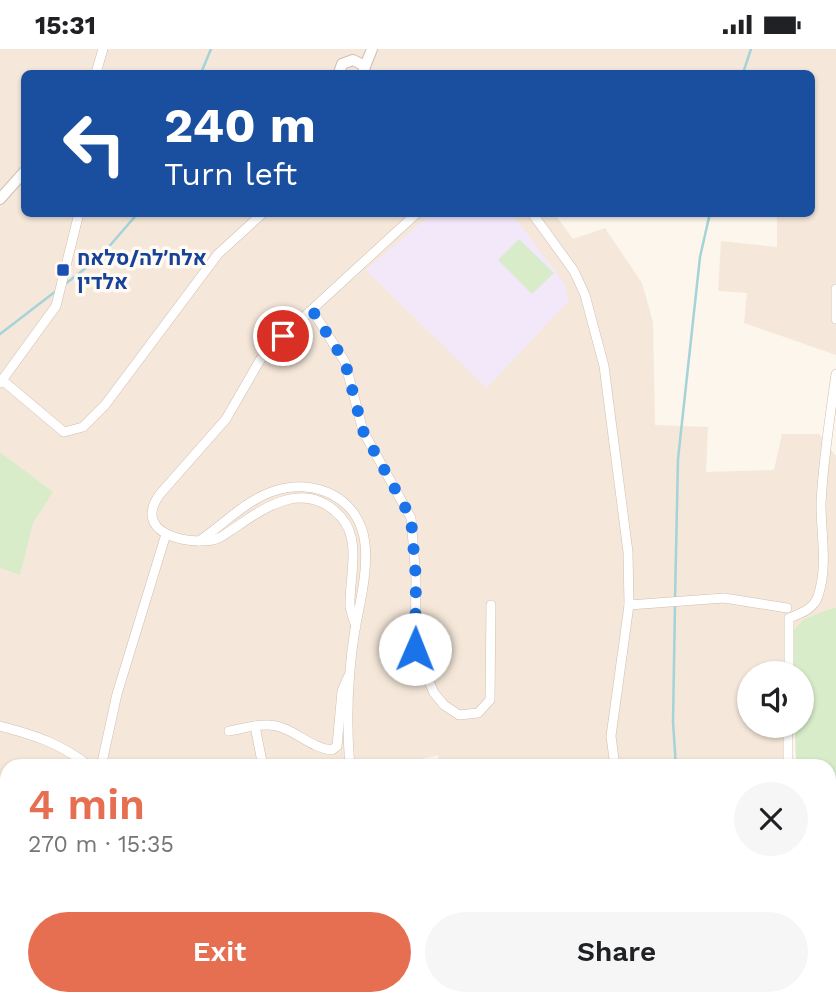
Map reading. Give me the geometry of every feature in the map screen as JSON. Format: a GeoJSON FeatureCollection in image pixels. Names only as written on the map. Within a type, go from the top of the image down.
{"type":"FeatureCollection","features":[{"type":"Feature","properties":{"kind":"street"},"geometry":{"type":"LineString","coordinates":[[97,70],[103,49]]}},
{"type":"Feature","properties":{"kind":"street"},"geometry":{"type":"LineString","coordinates":[[340,69],[364,49]]}},
{"type":"Feature","properties":{"kind":"street"},"geometry":{"type":"LineString","coordinates":[[365,70],[372,49]]}},
{"type":"Feature","properties":{"kind":"street"},"geometry":{"type":"LineString","coordinates":[[340,69],[356,61],[364,70]]}},
{"type":"Feature","properties":{"kind":"street"},"geometry":{"type":"LineString","coordinates":[[0,199],[21,175]]}},
{"type":"Feature","properties":{"kind":"street"},"geometry":{"type":"LineString","coordinates":[[78,217],[55,306],[1,381],[64,432],[83,428],[105,405],[218,254],[259,217]]}},
{"type":"Feature","properties":{"kind":"street"},"geometry":{"type":"LineString","coordinates":[[349,759],[356,627],[350,608],[353,558],[347,526],[342,519],[331,508],[317,501],[286,499],[266,507],[217,540],[197,541],[166,534],[155,525],[151,516],[155,501],[226,419],[260,361],[413,217]]}},
{"type":"Feature","properties":{"kind":"street"},"geometry":{"type":"LineString","coordinates":[[535,217],[574,271],[585,295],[604,366],[628,552],[629,605],[611,736],[614,759]]}},
{"type":"Feature","properties":{"kind":"street"},"geometry":{"type":"LineString","coordinates":[[836,289],[836,319]]}},
{"type":"Feature","properties":{"kind":"street"},"geometry":{"type":"LineString","coordinates":[[312,310],[345,362],[363,431],[411,518],[416,579],[415,649],[434,693],[444,705],[459,715],[478,713],[490,700],[491,605]]}},
{"type":"Feature","properties":{"kind":"street"},"geometry":{"type":"LineString","coordinates":[[789,661],[789,618],[806,611],[817,599],[822,570],[821,503],[836,374]]}},
{"type":"Feature","properties":{"kind":"street"},"geometry":{"type":"LineString","coordinates":[[103,759],[117,694],[166,534]]}},
{"type":"Feature","properties":{"kind":"street"},"geometry":{"type":"LineString","coordinates":[[629,605],[724,598],[787,608]]}},
{"type":"Feature","properties":{"kind":"street"},"geometry":{"type":"LineString","coordinates":[[229,731],[269,725],[282,728],[314,746],[332,750],[337,746],[342,691],[352,669]]}},
{"type":"Feature","properties":{"kind":"street"},"geometry":{"type":"LineString","coordinates":[[0,726],[42,737],[80,759]]}},
{"type":"Feature","properties":{"kind":"street"},"geometry":{"type":"LineString","coordinates":[[255,726],[261,759]]}},
{"type":"Feature","properties":{"kind":"street"},"geometry":{"type":"LineString","coordinates":[[788,759],[789,738]]}},
{"type":"Feature","properties":{"kind":"shaded area"},"geometry":{"type":"Polygon","coordinates":[[[0,49],[836,49],[836,355],[744,323],[747,293],[718,291],[721,241],[777,247],[777,217],[815,217],[815,70],[21,70],[21,217],[557,217],[573,239],[605,228],[642,283],[653,322],[655,425],[708,427],[706,472],[774,470],[782,434],[819,434],[836,456],[836,608],[804,619],[793,661],[737,661],[737,738],[787,738],[786,759],[439,759],[438,755],[421,759],[0,759],[0,49]]]}},
{"type":"Feature","properties":{"kind":"shaded area"},"geometry":{"type":"Polygon","coordinates":[[[428,217],[514,217],[565,284],[568,302],[486,388],[366,270],[428,217]]]}},
{"type":"Feature","properties":{"kind":"green space"},"geometry":{"type":"Polygon","coordinates":[[[519,239],[554,273],[532,294],[498,260],[519,239]]]}},
{"type":"Feature","properties":{"kind":"green space"},"geometry":{"type":"Polygon","coordinates":[[[0,452],[53,492],[33,523],[20,575],[0,568],[0,452]]]}},
{"type":"Feature","properties":{"kind":"green space"},"geometry":{"type":"Polygon","coordinates":[[[836,608],[836,759],[796,759],[795,738],[814,738],[814,661],[793,661],[792,632],[804,619],[836,608]]]}},
{"type":"Feature","properties":{"kind":"waterway"},"geometry":{"type":"LineString","coordinates":[[202,70],[211,49]]}},
{"type":"Feature","properties":{"kind":"waterway"},"geometry":{"type":"LineString","coordinates":[[744,70],[751,49]]}},
{"type":"Feature","properties":{"kind":"waterway"},"geometry":{"type":"LineString","coordinates":[[64,285],[100,257],[135,217]]}},
{"type":"Feature","properties":{"kind":"waterway"},"geometry":{"type":"LineString","coordinates":[[675,599],[678,459],[700,257],[709,217]]}},
{"type":"Feature","properties":{"kind":"waterway"},"geometry":{"type":"LineString","coordinates":[[0,334],[56,291]]}},
{"type":"Feature","properties":{"kind":"waterway"},"geometry":{"type":"LineString","coordinates":[[675,605],[673,722],[675,759]]}},
{"type":"Feature","properties":{"kind":"place","name":"אלח׳לה/סלאח אלדין"},"geometry":{"type":"Point","coordinates":[63,270]}},
{"type":"Feature","properties":{"kind":"route"},"geometry":{"type":"LineString","coordinates":[[283,336],[312,310],[345,362],[363,431],[411,518],[416,579],[415,649]]}}]}
